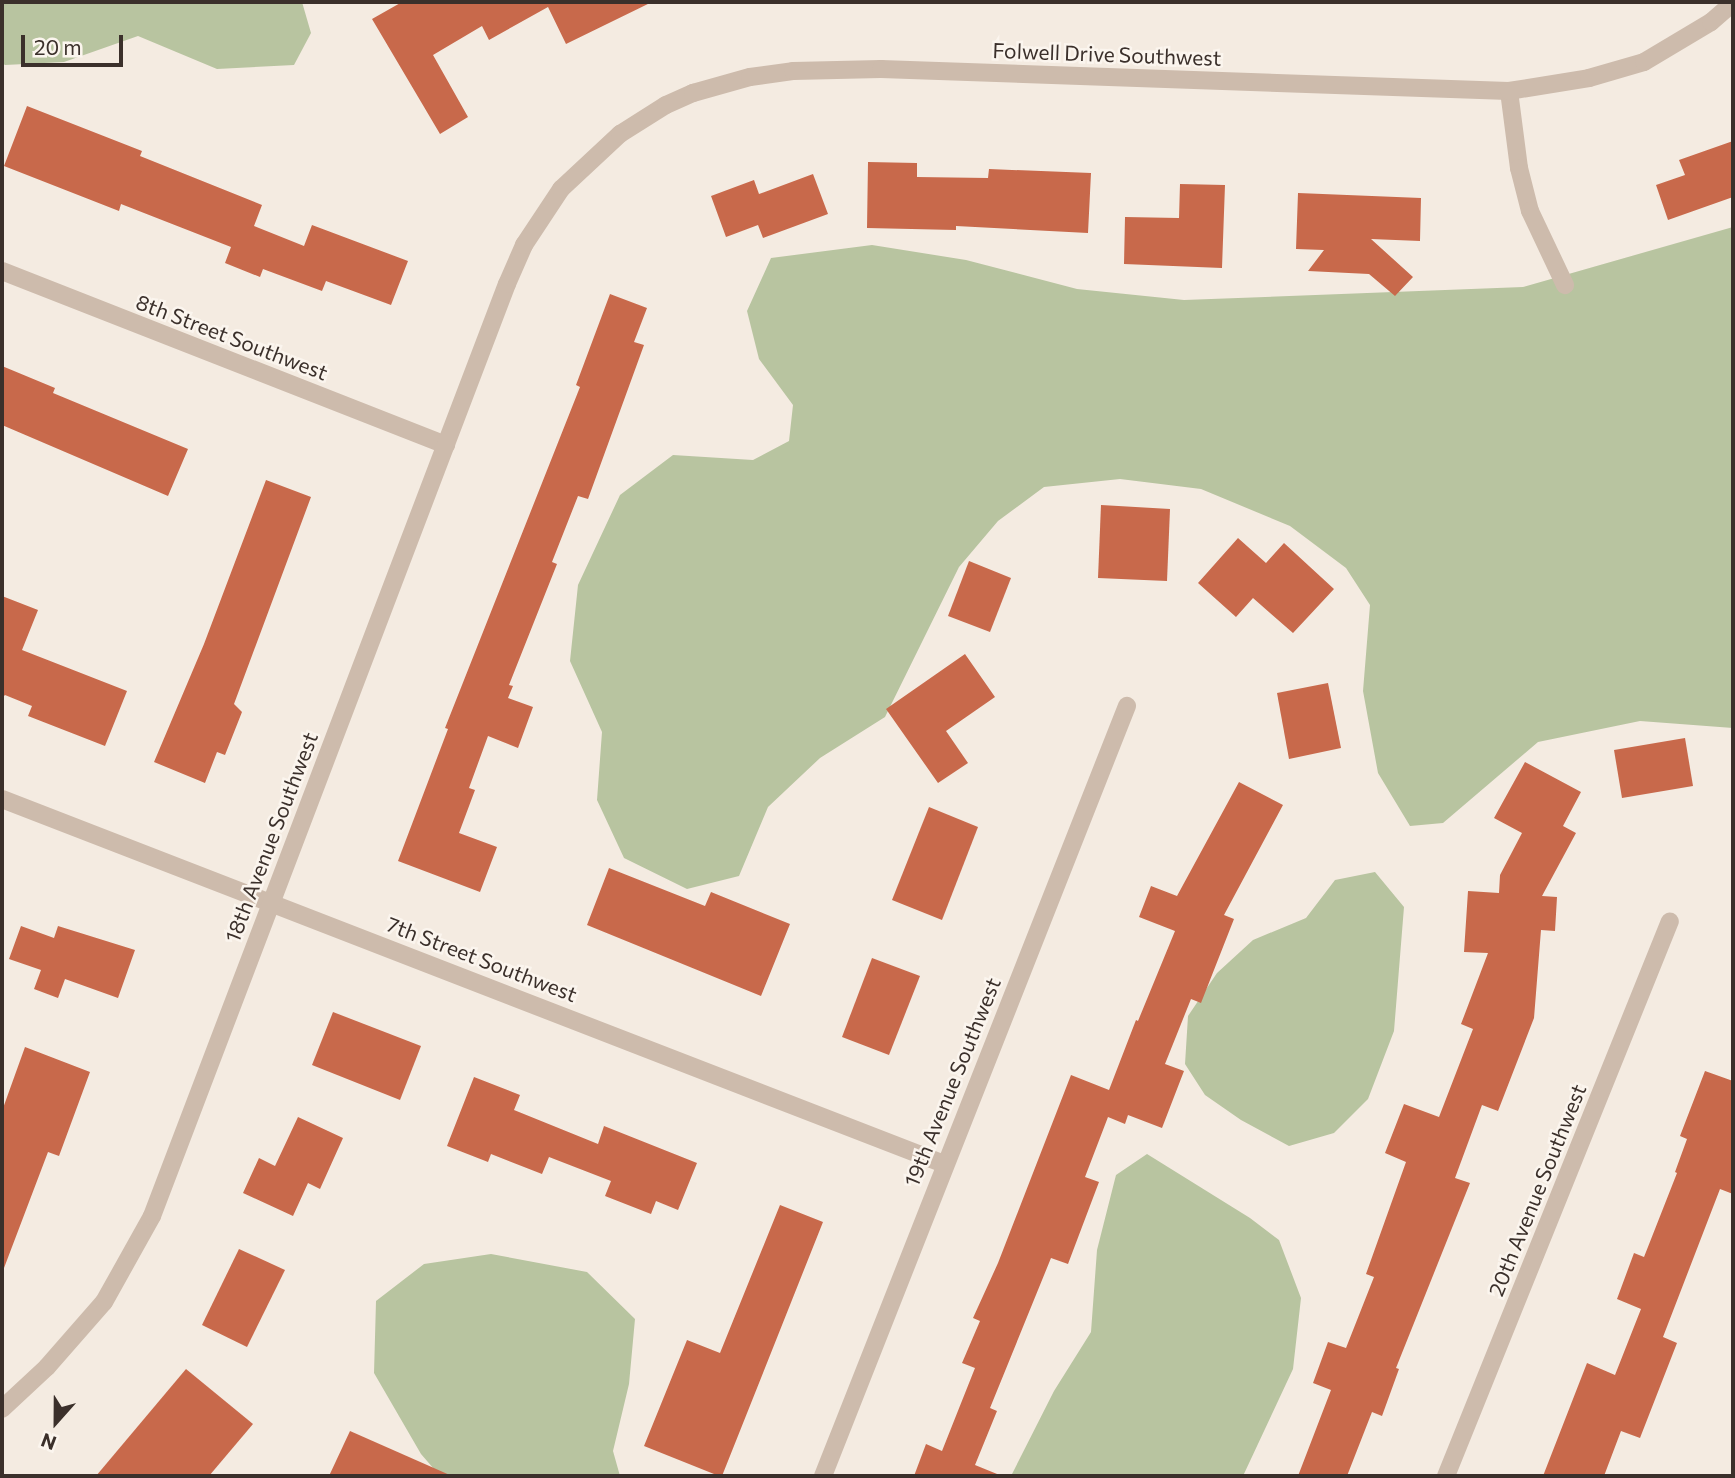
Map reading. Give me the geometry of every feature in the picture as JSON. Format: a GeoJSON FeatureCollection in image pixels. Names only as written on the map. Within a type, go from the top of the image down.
{"type":"FeatureCollection","features":[{"type":"Feature","properties":{"kind":"street","name":"Folwell Drive Southwest"},"geometry":{"type":"LineString","coordinates":[[524,246],[561,189],[620,134],[666,105],[693,93],[750,77],[793,71],[881,69],[1509,91],[1589,78],[1644,62],[1670,49],[1711,22],[1733,3]]}},
{"type":"Feature","properties":{"kind":"street"},"geometry":{"type":"LineString","coordinates":[[1509,91],[1519,169],[1531,211],[1565,285]]}},
{"type":"Feature","properties":{"kind":"street","name":"18th Avenue Southwest"},"geometry":{"type":"LineString","coordinates":[[2,1409],[75,1338],[104,1302],[130,1261],[178,1154],[270,901],[492,321],[524,246]]}},
{"type":"Feature","properties":{"kind":"street","name":"8th Street Southwest"},"geometry":{"type":"LineString","coordinates":[[2,271],[446,445]]}},
{"type":"Feature","properties":{"kind":"street","name":"19th Avenue Southwest"},"geometry":{"type":"LineString","coordinates":[[823,1476],[1127,706]]}},
{"type":"Feature","properties":{"kind":"street","name":"7th Street Southwest"},"geometry":{"type":"LineString","coordinates":[[2,799],[944,1164]]}},
{"type":"Feature","properties":{"kind":"street","name":"20th Avenue Southwest"},"geometry":{"type":"LineString","coordinates":[[1446,1476],[1670,921]]}},
{"type":"Feature","properties":{"kind":"green space"},"geometry":{"type":"Polygon","coordinates":[[[2,2],[302,2],[311,33],[294,65],[217,69],[138,36],[64,62],[5,65],[2,63],[2,2]]]}},
{"type":"Feature","properties":{"kind":"green space"},"geometry":{"type":"Polygon","coordinates":[[[1733,227],[1733,728],[1640,721],[1538,742],[1443,823],[1410,826],[1378,773],[1363,691],[1370,605],[1346,568],[1290,526],[1201,489],[1120,479],[1044,487],[998,521],[959,567],[885,717],[820,758],[768,807],[739,876],[687,889],[624,858],[597,800],[602,732],[570,661],[578,585],[620,495],[673,455],[753,460],[789,441],[793,405],[759,359],[747,311],[771,258],[872,245],[966,260],[1077,289],[1184,300],[1523,287],[1733,227]]]}},
{"type":"Feature","properties":{"kind":"green space"},"geometry":{"type":"Polygon","coordinates":[[[1375,872],[1404,907],[1394,1031],[1368,1099],[1334,1133],[1289,1146],[1241,1120],[1205,1095],[1185,1064],[1188,1016],[1217,973],[1253,940],[1306,918],[1335,880],[1375,872]]]}},
{"type":"Feature","properties":{"kind":"green space"},"geometry":{"type":"Polygon","coordinates":[[[1147,1154],[1250,1218],[1279,1240],[1301,1298],[1293,1369],[1243,1476],[1011,1476],[1054,1391],[1091,1332],[1097,1250],[1116,1175],[1147,1154]]]}},
{"type":"Feature","properties":{"kind":"green space"},"geometry":{"type":"Polygon","coordinates":[[[491,1254],[587,1272],[635,1319],[629,1384],[613,1451],[620,1476],[440,1476],[421,1454],[374,1373],[376,1301],[424,1264],[491,1254]]]}},
{"type":"Feature","properties":{"kind":"building"},"geometry":{"type":"Polygon","coordinates":[[[402,2],[652,2],[566,44],[548,7],[489,40],[482,26],[433,55],[468,117],[440,134],[372,19],[402,2]]]}},
{"type":"Feature","properties":{"kind":"building"},"geometry":{"type":"Polygon","coordinates":[[[27,106],[142,151],[140,156],[262,205],[254,226],[304,246],[312,225],[408,261],[391,305],[326,281],[322,291],[263,269],[260,277],[225,263],[231,247],[121,204],[119,211],[4,166],[27,106]]]}},
{"type":"Feature","properties":{"kind":"building"},"geometry":{"type":"Polygon","coordinates":[[[1733,141],[1733,197],[1668,220],[1656,185],[1685,175],[1679,160],[1733,141]]]}},
{"type":"Feature","properties":{"kind":"building"},"geometry":{"type":"Polygon","coordinates":[[[868,162],[917,163],[917,177],[988,178],[989,169],[1091,173],[1088,233],[956,226],[956,230],[867,228],[868,162]]]}},
{"type":"Feature","properties":{"kind":"building"},"geometry":{"type":"Polygon","coordinates":[[[813,174],[828,214],[763,238],[758,225],[726,237],[711,196],[754,180],[759,194],[813,174]]]}},
{"type":"Feature","properties":{"kind":"building"},"geometry":{"type":"Polygon","coordinates":[[[1180,184],[1225,185],[1222,268],[1124,264],[1125,217],[1179,218],[1180,184]]]}},
{"type":"Feature","properties":{"kind":"building"},"geometry":{"type":"Polygon","coordinates":[[[1298,193],[1421,198],[1420,241],[1371,239],[1413,277],[1395,296],[1369,274],[1308,271],[1324,250],[1296,249],[1298,193]]]}},
{"type":"Feature","properties":{"kind":"building"},"geometry":{"type":"Polygon","coordinates":[[[610,294],[647,308],[634,342],[644,345],[588,499],[578,496],[552,562],[557,564],[509,685],[513,686],[508,698],[533,707],[518,748],[488,736],[469,788],[475,790],[459,833],[497,847],[480,892],[398,861],[448,729],[445,728],[580,387],[576,385],[610,294]]]}},
{"type":"Feature","properties":{"kind":"building"},"geometry":{"type":"Polygon","coordinates":[[[2,366],[55,388],[53,393],[188,449],[168,496],[2,425],[2,366]]]}},
{"type":"Feature","properties":{"kind":"building"},"geometry":{"type":"Polygon","coordinates":[[[266,480],[311,497],[234,704],[242,712],[225,755],[217,752],[205,783],[154,762],[204,644],[266,480]]]}},
{"type":"Feature","properties":{"kind":"building"},"geometry":{"type":"Polygon","coordinates":[[[1101,505],[1170,509],[1167,581],[1098,578],[1101,505]]]}},
{"type":"Feature","properties":{"kind":"building"},"geometry":{"type":"Polygon","coordinates":[[[1238,538],[1266,563],[1284,543],[1334,589],[1293,633],[1253,598],[1236,617],[1198,583],[1238,538]]]}},
{"type":"Feature","properties":{"kind":"building"},"geometry":{"type":"Polygon","coordinates":[[[969,561],[1011,578],[990,632],[948,616],[969,561]]]}},
{"type":"Feature","properties":{"kind":"building"},"geometry":{"type":"Polygon","coordinates":[[[2,596],[38,610],[22,650],[127,691],[105,746],[28,716],[32,706],[5,695],[2,698],[2,596]]]}},
{"type":"Feature","properties":{"kind":"building"},"geometry":{"type":"Polygon","coordinates":[[[965,654],[995,697],[946,731],[968,763],[938,783],[886,709],[965,654]]]}},
{"type":"Feature","properties":{"kind":"building"},"geometry":{"type":"Polygon","coordinates":[[[1328,683],[1341,748],[1289,759],[1277,693],[1328,683]]]}},
{"type":"Feature","properties":{"kind":"building"},"geometry":{"type":"Polygon","coordinates":[[[1685,738],[1693,786],[1622,798],[1614,750],[1685,738]]]}},
{"type":"Feature","properties":{"kind":"building"},"geometry":{"type":"Polygon","coordinates":[[[1525,762],[1581,792],[1563,826],[1576,833],[1542,896],[1557,897],[1555,931],[1541,930],[1534,1018],[1498,1111],[1482,1105],[1455,1178],[1470,1183],[1396,1368],[1399,1369],[1382,1416],[1372,1412],[1347,1476],[1298,1476],[1331,1390],[1313,1383],[1328,1342],[1346,1348],[1374,1277],[1366,1274],[1406,1162],[1385,1153],[1404,1104],[1439,1117],[1473,1029],[1461,1024],[1488,953],[1464,952],[1468,891],[1499,893],[1500,875],[1522,833],[1494,818],[1525,762]]]}},
{"type":"Feature","properties":{"kind":"building"},"geometry":{"type":"Polygon","coordinates":[[[1239,782],[1283,805],[1224,915],[1234,919],[1201,1003],[1191,999],[1165,1064],[1184,1071],[1162,1128],[1128,1115],[1125,1124],[1108,1117],[1085,1177],[1099,1182],[1068,1264],[1051,1258],[990,1408],[997,1411],[975,1465],[1002,1476],[914,1476],[926,1444],[942,1451],[975,1368],[962,1363],[980,1321],[973,1318],[998,1263],[1071,1075],[1109,1090],[1175,931],[1139,917],[1151,886],[1177,896],[1239,782]]]}},
{"type":"Feature","properties":{"kind":"building"},"geometry":{"type":"Polygon","coordinates":[[[929,807],[978,827],[942,920],[892,900],[929,807]]]}},
{"type":"Feature","properties":{"kind":"building"},"geometry":{"type":"Polygon","coordinates":[[[609,868],[705,906],[711,892],[790,924],[761,996],[587,925],[609,868]]]}},
{"type":"Feature","properties":{"kind":"building"},"geometry":{"type":"Polygon","coordinates":[[[21,926],[54,938],[58,926],[135,950],[118,998],[65,979],[58,998],[34,989],[41,970],[9,959],[21,926]]]}},
{"type":"Feature","properties":{"kind":"building"},"geometry":{"type":"Polygon","coordinates":[[[872,958],[920,976],[889,1055],[842,1037],[872,958]]]}},
{"type":"Feature","properties":{"kind":"building"},"geometry":{"type":"Polygon","coordinates":[[[333,1012],[421,1046],[400,1100],[312,1065],[333,1012]]]}},
{"type":"Feature","properties":{"kind":"building"},"geometry":{"type":"Polygon","coordinates":[[[25,1047],[90,1072],[59,1156],[48,1152],[4,1268],[2,1111],[25,1047]]]}},
{"type":"Feature","properties":{"kind":"building"},"geometry":{"type":"Polygon","coordinates":[[[1705,1071],[1733,1081],[1733,1194],[1720,1189],[1663,1337],[1677,1343],[1640,1438],[1621,1431],[1604,1476],[1543,1476],[1587,1363],[1615,1375],[1641,1309],[1617,1299],[1634,1253],[1644,1257],[1677,1173],[1675,1172],[1687,1139],[1680,1136],[1705,1071]]]}},
{"type":"Feature","properties":{"kind":"building"},"geometry":{"type":"Polygon","coordinates":[[[474,1077],[520,1095],[514,1110],[598,1144],[604,1126],[697,1163],[678,1210],[656,1201],[651,1214],[605,1196],[611,1181],[549,1157],[542,1174],[491,1154],[488,1162],[447,1146],[474,1077]]]}},
{"type":"Feature","properties":{"kind":"building"},"geometry":{"type":"Polygon","coordinates":[[[298,1117],[343,1138],[320,1189],[308,1183],[293,1216],[243,1193],[259,1158],[275,1166],[298,1117]]]}},
{"type":"Feature","properties":{"kind":"building"},"geometry":{"type":"Polygon","coordinates":[[[780,1205],[823,1222],[722,1476],[719,1476],[644,1446],[687,1340],[720,1353],[780,1205]]]}},
{"type":"Feature","properties":{"kind":"building"},"geometry":{"type":"Polygon","coordinates":[[[239,1249],[285,1270],[247,1347],[202,1325],[239,1249]]]}},
{"type":"Feature","properties":{"kind":"building"},"geometry":{"type":"Polygon","coordinates":[[[186,1369],[253,1424],[209,1476],[96,1476],[186,1369]]]}},
{"type":"Feature","properties":{"kind":"building"},"geometry":{"type":"Polygon","coordinates":[[[350,1431],[452,1476],[329,1476],[350,1431]]]}}]}
